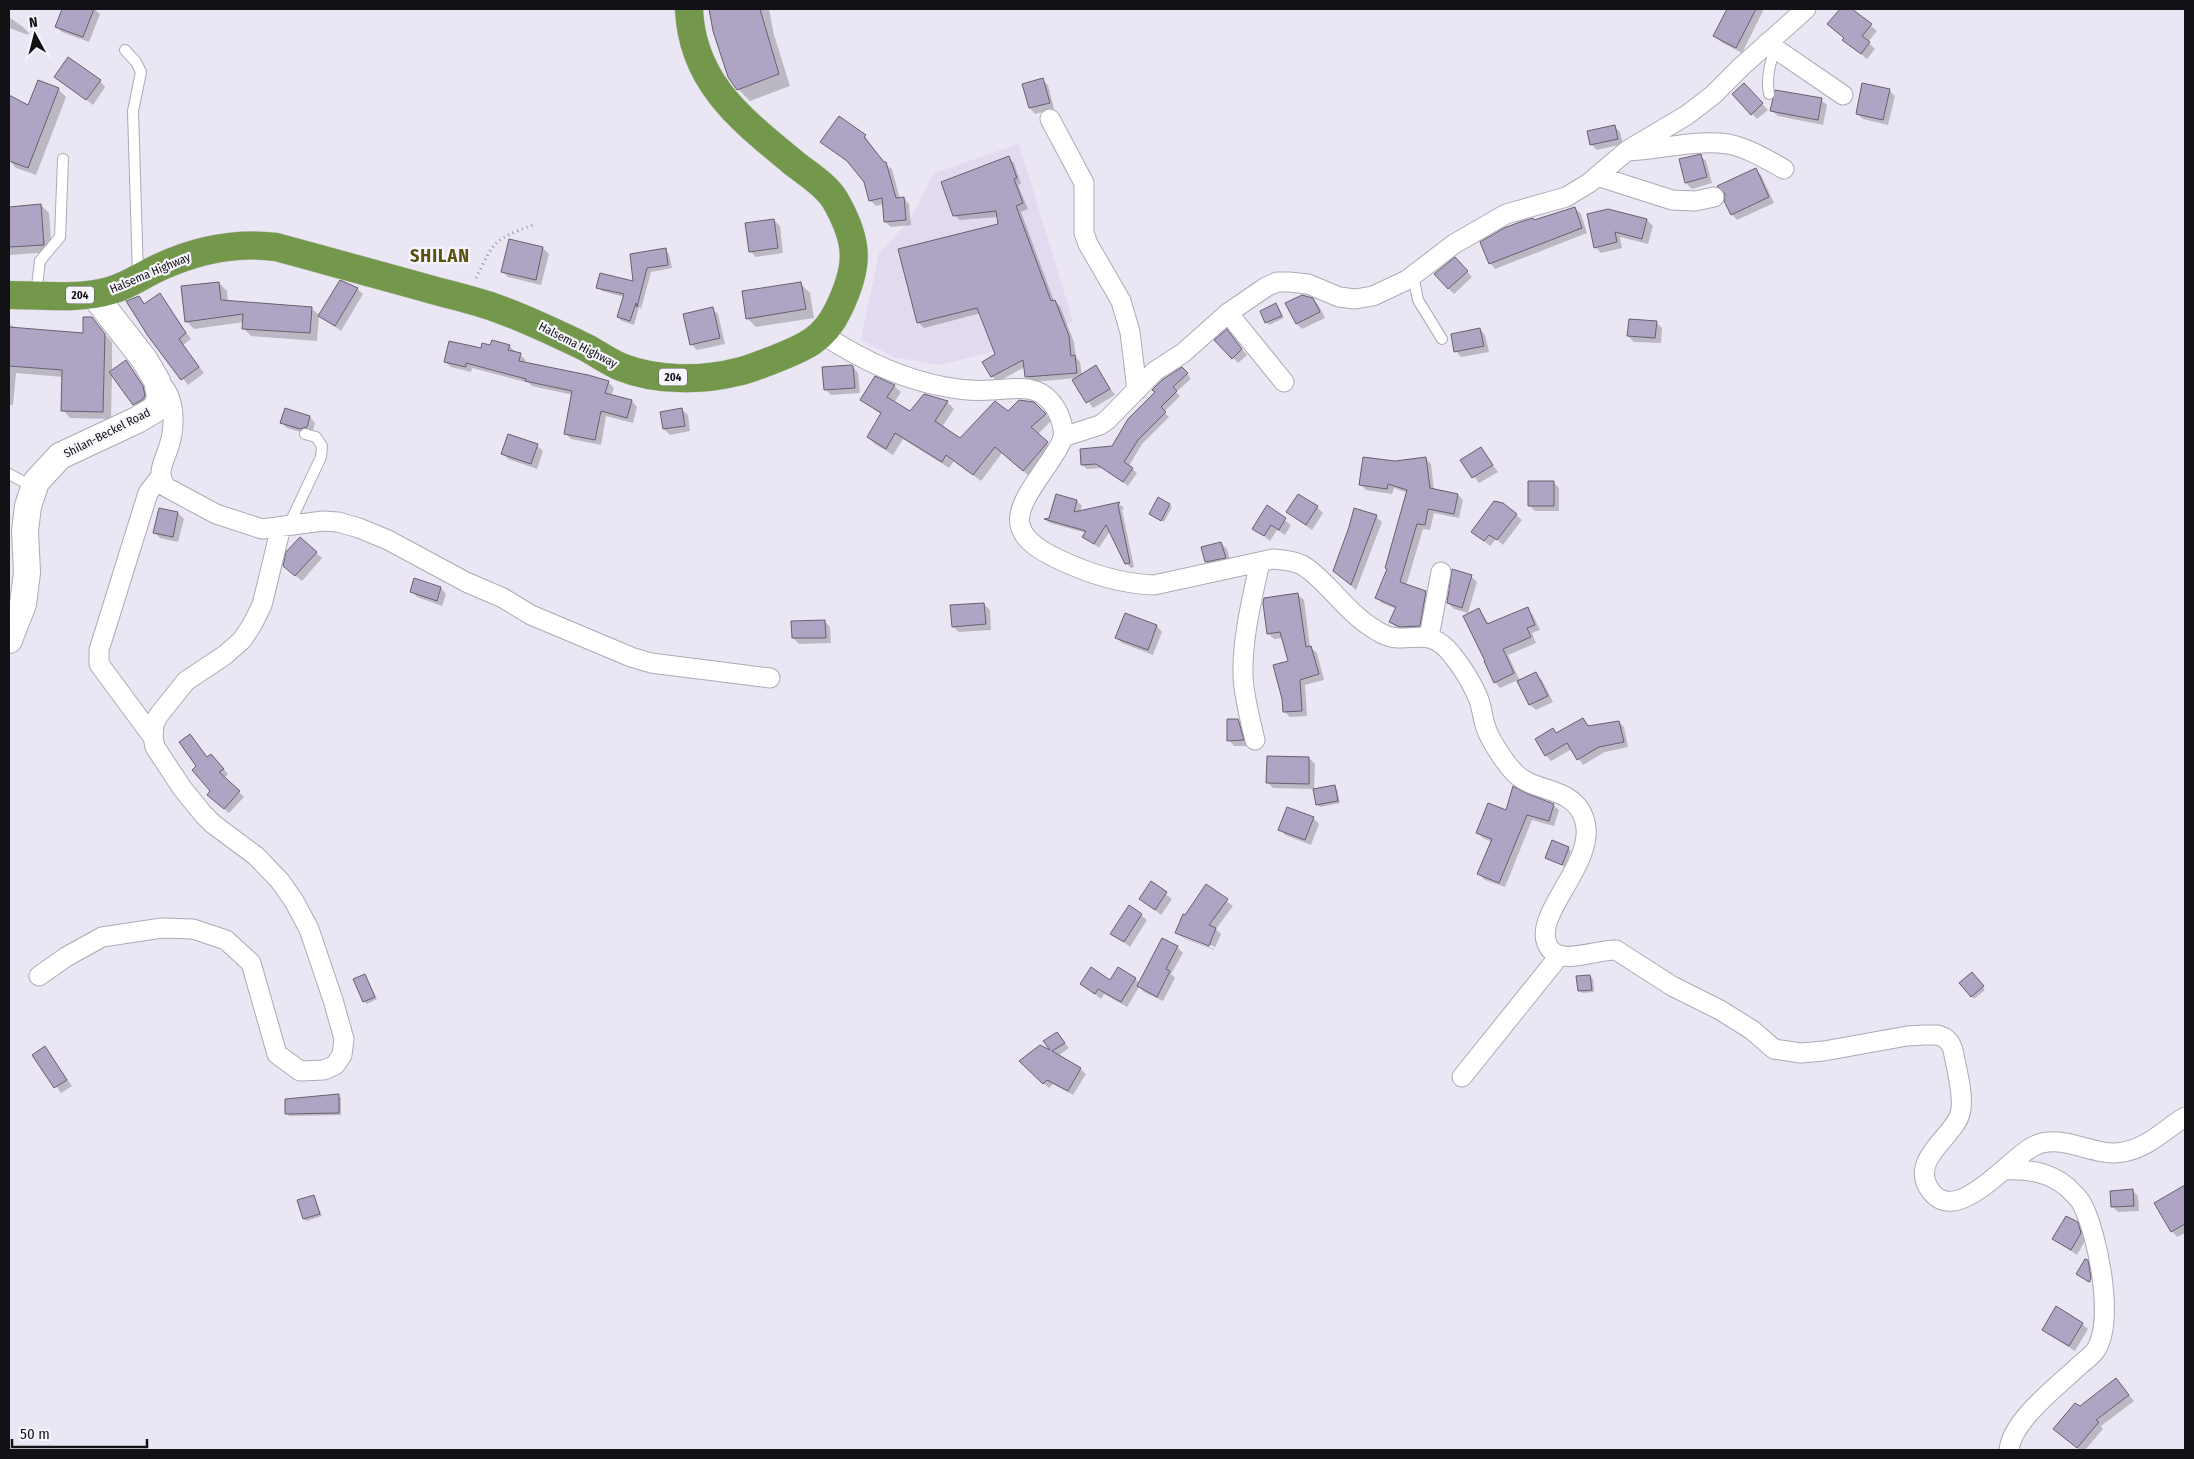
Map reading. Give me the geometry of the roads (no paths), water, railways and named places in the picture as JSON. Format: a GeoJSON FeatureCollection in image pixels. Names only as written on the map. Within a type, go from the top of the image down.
{"type":"FeatureCollection","features":[{"type":"Feature","properties":{"kind":"highway","name":"Halsema Highway"},"geometry":{"type":"LineString","coordinates":[[9,295],[94,295],[114,290],[160,267],[203,251],[230,246],[258,244],[276,247],[491,306],[526,320],[622,367],[660,376],[701,377],[738,372],[789,354],[814,342],[831,325],[854,272],[854,250],[844,217],[833,197],[757,132],[725,102],[713,86],[701,65],[694,45],[689,9]]}},
{"type":"Feature","properties":{"kind":"main road"},"geometry":{"type":"LineString","coordinates":[[94,295],[144,359],[157,381]]}},
{"type":"Feature","properties":{"kind":"main road","name":"Shilan-Beckel Road"},"geometry":{"type":"LineString","coordinates":[[9,640],[23,604],[27,573],[25,530],[28,506],[36,482],[60,456],[154,410],[160,396],[157,381]]}},
{"type":"Feature","properties":{"kind":"street"},"geometry":{"type":"LineString","coordinates":[[1063,437],[1100,425],[1155,371],[1184,353],[1228,313],[1266,286],[1277,282],[1308,284],[1339,297],[1355,299],[1373,296],[1406,280],[1438,255],[1506,214],[1566,197],[1597,176],[1626,151],[1687,115],[1713,95],[1771,45],[1806,9]]}},
{"type":"Feature","properties":{"kind":"street"},"geometry":{"type":"LineString","coordinates":[[1771,45],[1843,95]]}},
{"type":"Feature","properties":{"kind":"street"},"geometry":{"type":"LineString","coordinates":[[1050,119],[1084,183],[1084,233],[1088,244],[1121,301],[1130,332],[1136,390]]}},
{"type":"Feature","properties":{"kind":"street"},"geometry":{"type":"LineString","coordinates":[[1626,151],[1706,144],[1728,144],[1750,151],[1784,169]]}},
{"type":"Feature","properties":{"kind":"street"},"geometry":{"type":"LineString","coordinates":[[1597,176],[1672,200],[1694,202],[1714,197]]}},
{"type":"Feature","properties":{"kind":"street"},"geometry":{"type":"LineString","coordinates":[[1228,313],[1284,382]]}},
{"type":"Feature","properties":{"kind":"street"},"geometry":{"type":"LineString","coordinates":[[822,334],[874,366],[912,379],[947,387],[990,390],[1031,389],[1041,393],[1051,402],[1061,422],[1063,437],[1055,453],[1025,498],[1020,512],[1020,529],[1027,540],[1042,552],[1100,577],[1136,584],[1154,585],[1260,562],[1282,560],[1304,565],[1354,615],[1381,634],[1401,638],[1429,637],[1443,643],[1478,695],[1486,730],[1513,772],[1530,784],[1568,797],[1578,806],[1583,816],[1586,833],[1584,853],[1551,911],[1544,930],[1546,941],[1551,950],[1560,956],[1575,956],[1616,950],[1672,986],[1720,1010],[1752,1030],[1774,1049],[1785,1052],[1824,1051],[1908,1036],[1938,1035],[1945,1038],[1953,1050],[1962,1107],[1958,1120],[1928,1161],[1926,1172],[1928,1186],[1936,1196],[1950,1201],[1967,1197],[1979,1190],[2023,1153],[2044,1142],[2069,1144],[2113,1153],[2139,1148],[2185,1117]]}},
{"type":"Feature","properties":{"kind":"street"},"geometry":{"type":"LineString","coordinates":[[157,381],[169,394],[172,414],[170,446],[162,464],[161,476],[166,487],[216,514],[262,529],[338,522],[359,528],[388,540],[466,582],[503,598],[531,615],[638,659],[651,663],[770,678]]}},
{"type":"Feature","properties":{"kind":"street"},"geometry":{"type":"LineString","coordinates":[[153,737],[99,664],[98,650],[148,493],[161,476]]}},
{"type":"Feature","properties":{"kind":"street"},"geometry":{"type":"LineString","coordinates":[[39,976],[66,957],[102,937],[162,928],[193,929],[226,940],[251,963],[277,1054],[300,1071],[324,1070],[335,1065],[342,1055],[344,1039],[333,1000],[309,929],[294,901],[280,881],[256,856],[213,824],[203,814],[182,788],[155,747],[153,737],[154,726],[158,716],[186,681],[226,655],[242,640],[252,625],[262,605],[285,526]]}},
{"type":"Feature","properties":{"kind":"street"},"geometry":{"type":"LineString","coordinates":[[1255,740],[1245,694],[1243,674],[1244,645],[1260,562]]}},
{"type":"Feature","properties":{"kind":"street"},"geometry":{"type":"LineString","coordinates":[[1429,637],[1441,572]]}},
{"type":"Feature","properties":{"kind":"street"},"geometry":{"type":"LineString","coordinates":[[1462,1077],[1560,956]]}},
{"type":"Feature","properties":{"kind":"street"},"geometry":{"type":"LineString","coordinates":[[2003,1170],[2040,1172],[2066,1186],[2082,1203],[2099,1260],[2105,1306],[2105,1322],[2096,1349],[2015,1430],[2009,1450]]}},
{"type":"Feature","properties":{"kind":"lane"},"geometry":{"type":"LineString","coordinates":[[1769,94],[1768,70],[1771,45]]}},
{"type":"Feature","properties":{"kind":"lane"},"geometry":{"type":"LineString","coordinates":[[125,50],[136,62],[141,72],[133,111],[138,279]]}},
{"type":"Feature","properties":{"kind":"lane"},"geometry":{"type":"LineString","coordinates":[[36,295],[40,261],[60,237],[63,159]]}},
{"type":"Feature","properties":{"kind":"lane"},"geometry":{"type":"LineString","coordinates":[[1413,275],[1418,300],[1442,339]]}},
{"type":"Feature","properties":{"kind":"lane"},"geometry":{"type":"LineString","coordinates":[[285,526],[321,457],[322,446],[316,437],[305,434]]}},
{"type":"Feature","properties":{"kind":"lane"},"geometry":{"type":"LineString","coordinates":[[9,474],[22,481],[36,482]]}},
{"type":"Feature","properties":{"kind":"district","name":"SHILAN"},"geometry":{"type":"Point","coordinates":[440,256]}}]}
